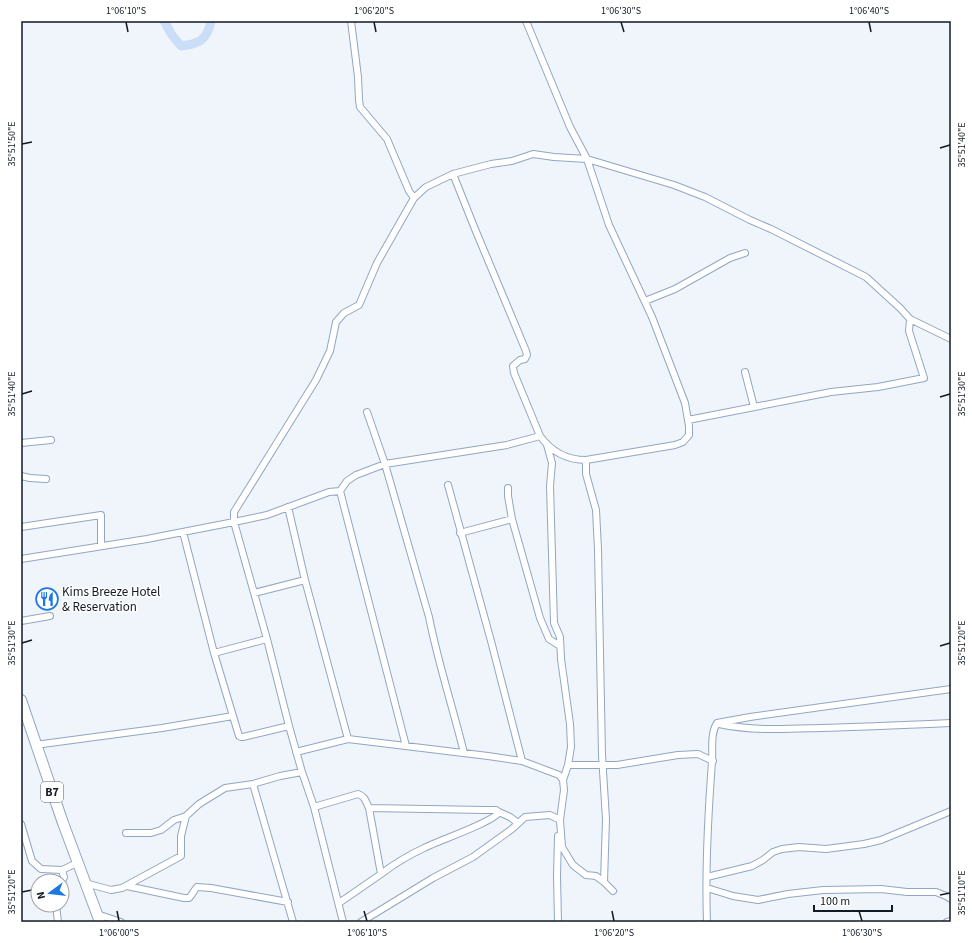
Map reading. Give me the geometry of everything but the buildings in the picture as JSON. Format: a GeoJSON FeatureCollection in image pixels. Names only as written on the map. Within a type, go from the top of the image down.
{"type":"FeatureCollection","features":[{"type":"Feature","properties":{"kind":"highway","name":"B7"},"geometry":{"type":"LineString","coordinates":[[22,705],[77,863],[99,918]]}},
{"type":"Feature","properties":{"kind":"street"},"geometry":{"type":"LineString","coordinates":[[351,21],[360,107],[387,139],[414,198]]}},
{"type":"Feature","properties":{"kind":"street"},"geometry":{"type":"LineString","coordinates":[[453,174],[526,351],[527,355],[525,359],[520,360],[513,366],[514,373],[540,436],[547,445],[552,450],[572,460],[586,460],[683,442],[689,435],[690,426],[685,402],[645,301],[609,225],[587,159],[570,127],[526,21]]}},
{"type":"Feature","properties":{"kind":"street"},"geometry":{"type":"LineString","coordinates":[[344,922],[314,807],[296,752],[267,639],[234,522],[234,512],[316,380],[330,351],[336,322],[344,313],[360,305],[377,263],[414,198],[426,187],[453,174],[491,164],[512,161],[533,154],[587,159],[674,185],[705,197],[771,229],[866,278],[900,308],[910,319],[951,339]]}},
{"type":"Feature","properties":{"kind":"street"},"geometry":{"type":"LineString","coordinates":[[645,301],[675,289],[723,264],[730,258],[745,253]]}},
{"type":"Feature","properties":{"kind":"street"},"geometry":{"type":"LineString","coordinates":[[688,420],[831,392],[878,388],[924,378],[909,331],[910,319]]}},
{"type":"Feature","properties":{"kind":"street"},"geometry":{"type":"LineString","coordinates":[[745,372],[754,407]]}},
{"type":"Feature","properties":{"kind":"street"},"geometry":{"type":"LineString","coordinates":[[367,412],[385,464],[429,617],[434,643],[464,753]]}},
{"type":"Feature","properties":{"kind":"street"},"geometry":{"type":"LineString","coordinates":[[406,746],[340,491],[347,481],[356,475],[385,464],[507,445],[540,436]]}},
{"type":"Feature","properties":{"kind":"street"},"geometry":{"type":"LineString","coordinates":[[21,443],[51,440]]}},
{"type":"Feature","properties":{"kind":"street"},"geometry":{"type":"LineString","coordinates":[[547,445],[552,463],[550,486],[554,623],[560,637],[561,659],[570,724],[571,747],[568,765],[563,780],[564,790],[558,836],[558,922]]}},
{"type":"Feature","properties":{"kind":"street"},"geometry":{"type":"LineString","coordinates":[[586,460],[586,474],[596,510],[600,590],[603,765],[606,819],[604,882]]}},
{"type":"Feature","properties":{"kind":"street"},"geometry":{"type":"LineString","coordinates":[[21,476],[46,479]]}},
{"type":"Feature","properties":{"kind":"street"},"geometry":{"type":"LineString","coordinates":[[448,485],[522,761]]}},
{"type":"Feature","properties":{"kind":"street"},"geometry":{"type":"LineString","coordinates":[[508,488],[512,520],[540,618],[549,639],[560,646]]}},
{"type":"Feature","properties":{"kind":"street"},"geometry":{"type":"LineString","coordinates":[[21,559],[184,532],[267,515],[329,492],[340,491]]}},
{"type":"Feature","properties":{"kind":"street"},"geometry":{"type":"LineString","coordinates":[[288,507],[305,580],[348,739]]}},
{"type":"Feature","properties":{"kind":"street"},"geometry":{"type":"LineString","coordinates":[[21,527],[101,516],[101,546]]}},
{"type":"Feature","properties":{"kind":"street"},"geometry":{"type":"LineString","coordinates":[[460,533],[512,520]]}},
{"type":"Feature","properties":{"kind":"street"},"geometry":{"type":"LineString","coordinates":[[184,532],[214,653],[241,738],[289,726]]}},
{"type":"Feature","properties":{"kind":"street"},"geometry":{"type":"LineString","coordinates":[[254,593],[305,580]]}},
{"type":"Feature","properties":{"kind":"street"},"geometry":{"type":"LineString","coordinates":[[21,621],[50,616]]}},
{"type":"Feature","properties":{"kind":"street"},"geometry":{"type":"LineString","coordinates":[[214,653],[267,639]]}},
{"type":"Feature","properties":{"kind":"street"},"geometry":{"type":"LineString","coordinates":[[717,724],[750,717],[951,689]]}},
{"type":"Feature","properties":{"kind":"street"},"geometry":{"type":"LineString","coordinates":[[35,745],[162,728],[233,716]]}},
{"type":"Feature","properties":{"kind":"street"},"geometry":{"type":"LineString","coordinates":[[717,724],[744,728],[781,729],[862,727],[951,722]]}},
{"type":"Feature","properties":{"kind":"street"},"geometry":{"type":"LineString","coordinates":[[707,922],[708,816],[713,761],[713,732],[717,724]]}},
{"type":"Feature","properties":{"kind":"street"},"geometry":{"type":"LineString","coordinates":[[296,752],[348,739],[522,761],[559,774],[563,780]]}},
{"type":"Feature","properties":{"kind":"street"},"geometry":{"type":"LineString","coordinates":[[568,765],[617,765],[678,755],[698,754],[713,761]]}},
{"type":"Feature","properties":{"kind":"street"},"geometry":{"type":"LineString","coordinates":[[126,833],[151,833],[161,830],[174,820],[186,816],[200,804],[226,788],[253,784],[302,772]]}},
{"type":"Feature","properties":{"kind":"street"},"geometry":{"type":"LineString","coordinates":[[253,784],[293,922]]}},
{"type":"Feature","properties":{"kind":"street"},"geometry":{"type":"LineString","coordinates":[[314,807],[358,794],[362,795],[369,808],[381,874]]}},
{"type":"Feature","properties":{"kind":"street"},"geometry":{"type":"LineString","coordinates":[[369,808],[496,810],[518,823]]}},
{"type":"Feature","properties":{"kind":"street"},"geometry":{"type":"LineString","coordinates":[[707,877],[752,866],[773,852],[782,849],[799,847],[826,849],[864,844],[881,840],[951,811]]}},
{"type":"Feature","properties":{"kind":"street"},"geometry":{"type":"LineString","coordinates":[[339,903],[399,862],[424,847],[484,822],[496,816],[499,812]]}},
{"type":"Feature","properties":{"kind":"street"},"geometry":{"type":"LineString","coordinates":[[361,922],[426,882],[473,857],[512,829],[525,817],[550,815],[560,820]]}},
{"type":"Feature","properties":{"kind":"street"},"geometry":{"type":"LineString","coordinates":[[85,884],[111,890],[127,886],[181,856],[181,836],[186,816]]}},
{"type":"Feature","properties":{"kind":"street"},"geometry":{"type":"LineString","coordinates":[[560,820],[562,847],[573,865],[586,875],[596,876],[612,891]]}},
{"type":"Feature","properties":{"kind":"street"},"geometry":{"type":"LineString","coordinates":[[21,824],[30,854],[36,865],[41,869],[62,870],[77,863]]}},
{"type":"Feature","properties":{"kind":"street"},"geometry":{"type":"LineString","coordinates":[[127,886],[184,898],[188,898],[193,894],[197,887],[211,888],[288,902]]}},
{"type":"Feature","properties":{"kind":"street"},"geometry":{"type":"LineString","coordinates":[[707,888],[734,896],[758,900],[788,894],[823,890],[881,889],[907,892],[936,892],[951,899]]}},
{"type":"Feature","properties":{"kind":"street"},"geometry":{"type":"LineString","coordinates":[[99,918],[121,922]]}},
{"type":"Feature","properties":{"kind":"street"},"geometry":{"type":"LineString","coordinates":[[947,922],[951,921]]}},
{"type":"Feature","properties":{"kind":"waterway"},"geometry":{"type":"LineString","coordinates":[[164,21],[172,35],[181,46],[193,44],[201,40],[207,33],[211,21]]}},
{"type":"Feature","properties":{"kind":"place","name":"Kims Breeze Hotel & Reservation"},"geometry":{"type":"Point","coordinates":[47,599]}}]}
